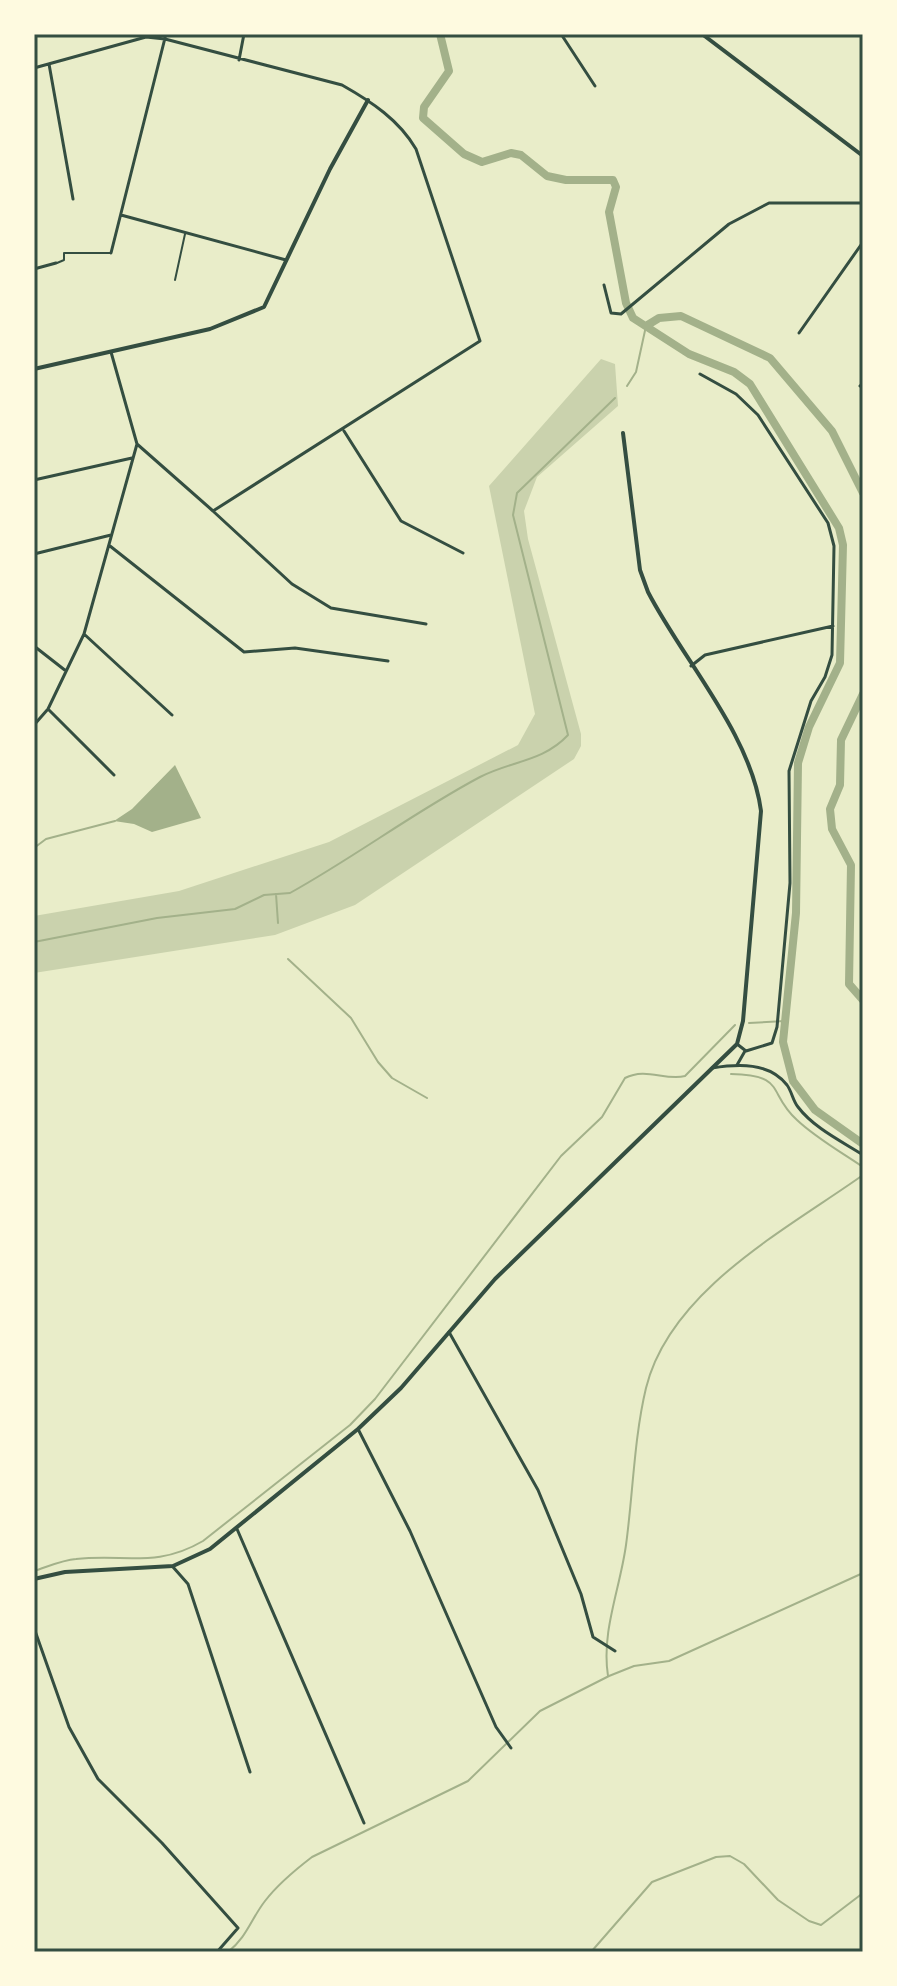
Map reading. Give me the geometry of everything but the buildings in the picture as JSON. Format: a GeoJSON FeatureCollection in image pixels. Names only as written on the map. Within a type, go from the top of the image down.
{"type":"FeatureCollection","features":[{"type":"Feature","properties":{"kind":"main road"},"geometry":{"type":"LineString","coordinates":[[702,34],[863,156]]}},
{"type":"Feature","properties":{"kind":"main road"},"geometry":{"type":"LineString","coordinates":[[34,369],[210,329],[264,307],[330,169],[368,100]]}},
{"type":"Feature","properties":{"kind":"main road"},"geometry":{"type":"LineString","coordinates":[[34,1579],[65,1572],[173,1566],[210,1549],[358,1429],[401,1388],[449,1331],[549,1226],[737,1044],[743,1021],[761,811],[759,794],[740,746],[659,613],[640,570],[623,433]]}},
{"type":"Feature","properties":{"kind":"street"},"geometry":{"type":"LineString","coordinates":[[239,60],[244,34]]}},
{"type":"Feature","properties":{"kind":"street"},"geometry":{"type":"LineString","coordinates":[[563,35],[595,86]]}},
{"type":"Feature","properties":{"kind":"street"},"geometry":{"type":"LineString","coordinates":[[34,269],[64,260],[64,253],[111,253],[165,36]]}},
{"type":"Feature","properties":{"kind":"street"},"geometry":{"type":"LineString","coordinates":[[34,68],[146,37],[165,36],[239,60],[342,85],[368,100],[405,130],[416,149],[480,341],[213,511]]}},
{"type":"Feature","properties":{"kind":"street"},"geometry":{"type":"LineString","coordinates":[[49,64],[73,199]]}},
{"type":"Feature","properties":{"kind":"street"},"geometry":{"type":"LineString","coordinates":[[604,285],[611,313],[621,314],[729,224],[769,203],[863,203]]}},
{"type":"Feature","properties":{"kind":"street"},"geometry":{"type":"LineString","coordinates":[[121,215],[286,260]]}},
{"type":"Feature","properties":{"kind":"street"},"geometry":{"type":"LineString","coordinates":[[175,280],[185,233]]}},
{"type":"Feature","properties":{"kind":"street"},"geometry":{"type":"LineString","coordinates":[[799,333],[863,242]]}},
{"type":"Feature","properties":{"kind":"street"},"geometry":{"type":"LineString","coordinates":[[34,725],[48,709],[84,634],[137,444],[111,352]]}},
{"type":"Feature","properties":{"kind":"street"},"geometry":{"type":"LineString","coordinates":[[700,374],[736,394],[758,415],[828,523],[834,546],[832,655],[825,677],[811,701],[789,771],[790,883],[777,1027],[772,1043],[746,1051],[737,1065]]}},
{"type":"Feature","properties":{"kind":"street"},"geometry":{"type":"LineString","coordinates":[[343,430],[401,521],[463,553]]}},
{"type":"Feature","properties":{"kind":"street"},"geometry":{"type":"LineString","coordinates":[[137,444],[292,584],[331,608],[426,624]]}},
{"type":"Feature","properties":{"kind":"street"},"geometry":{"type":"LineString","coordinates":[[34,480],[133,458]]}},
{"type":"Feature","properties":{"kind":"street"},"geometry":{"type":"LineString","coordinates":[[34,554],[112,535]]}},
{"type":"Feature","properties":{"kind":"street"},"geometry":{"type":"LineString","coordinates":[[109,545],[244,652],[295,648],[388,661]]}},
{"type":"Feature","properties":{"kind":"street"},"geometry":{"type":"LineString","coordinates":[[691,666],[705,655],[833,626]]}},
{"type":"Feature","properties":{"kind":"street"},"geometry":{"type":"LineString","coordinates":[[84,634],[172,715]]}},
{"type":"Feature","properties":{"kind":"street"},"geometry":{"type":"LineString","coordinates":[[34,646],[66,671]]}},
{"type":"Feature","properties":{"kind":"street"},"geometry":{"type":"LineString","coordinates":[[48,709],[114,775]]}},
{"type":"Feature","properties":{"kind":"street"},"geometry":{"type":"LineString","coordinates":[[737,1044],[746,1051]]}},
{"type":"Feature","properties":{"kind":"street"},"geometry":{"type":"LineString","coordinates":[[712,1068],[737,1065],[776,1074],[788,1086],[798,1107],[816,1125],[863,1155]]}},
{"type":"Feature","properties":{"kind":"street"},"geometry":{"type":"LineString","coordinates":[[449,1331],[538,1490],[581,1594],[593,1637],[615,1651]]}},
{"type":"Feature","properties":{"kind":"street"},"geometry":{"type":"LineString","coordinates":[[358,1429],[410,1531],[496,1727],[511,1748]]}},
{"type":"Feature","properties":{"kind":"street"},"geometry":{"type":"LineString","coordinates":[[236,1527],[364,1823]]}},
{"type":"Feature","properties":{"kind":"street"},"geometry":{"type":"LineString","coordinates":[[173,1566],[188,1584],[250,1772]]}},
{"type":"Feature","properties":{"kind":"street"},"geometry":{"type":"LineString","coordinates":[[34,1628],[69,1727],[98,1779],[238,1928],[217,1952]]}},
{"type":"Feature","properties":{"kind":"shaded area"},"geometry":{"type":"Polygon","coordinates":[[[601,359],[615,364],[618,406],[537,477],[524,511],[528,539],[581,734],[581,746],[574,759],[355,905],[275,935],[34,973],[34,916],[179,891],[329,842],[518,745],[535,714],[489,486],[601,359]]]}},
{"type":"Feature","properties":{"kind":"shaded area"},"geometry":{"type":"Polygon","coordinates":[[[175,765],[201,818],[152,832],[134,824],[114,821],[132,809],[175,765]]]}},
{"type":"Feature","properties":{"kind":"waterway"},"geometry":{"type":"LineString","coordinates":[[440,34],[449,71],[424,107],[423,118],[464,154],[482,162],[511,153],[521,155],[547,176],[566,180],[613,180],[616,187],[609,212],[626,303],[633,318],[689,354],[734,372],[750,384],[839,528],[843,545],[840,663],[809,727],[798,763],[796,913],[783,1042],[793,1081],[815,1110],[863,1144]]}},
{"type":"Feature","properties":{"kind":"waterway"},"geometry":{"type":"LineString","coordinates":[[646,326],[659,318],[681,316],[770,358],[832,431],[863,493]]}},
{"type":"Feature","properties":{"kind":"waterway"},"geometry":{"type":"LineString","coordinates":[[627,386],[636,372],[646,326]]}},
{"type":"Feature","properties":{"kind":"waterway"},"geometry":{"type":"LineString","coordinates":[[34,942],[157,918],[235,909],[264,895],[290,893],[480,777],[548,751],[568,735],[513,515],[517,493],[615,398]]}},
{"type":"Feature","properties":{"kind":"waterway"},"geometry":{"type":"LineString","coordinates":[[863,694],[841,740],[840,785],[830,809],[832,829],[851,865],[849,984],[863,1000]]}},
{"type":"Feature","properties":{"kind":"waterway"},"geometry":{"type":"LineString","coordinates":[[34,848],[46,839],[115,821]]}},
{"type":"Feature","properties":{"kind":"waterway"},"geometry":{"type":"LineString","coordinates":[[276,894],[278,923]]}},
{"type":"Feature","properties":{"kind":"waterway"},"geometry":{"type":"LineString","coordinates":[[288,959],[351,1018],[378,1062],[392,1078],[427,1098]]}},
{"type":"Feature","properties":{"kind":"waterway"},"geometry":{"type":"LineString","coordinates":[[749,1023],[785,1021]]}},
{"type":"Feature","properties":{"kind":"waterway"},"geometry":{"type":"LineString","coordinates":[[34,1571],[76,1559],[156,1557],[203,1541],[350,1425],[375,1399],[561,1156],[602,1117],[625,1078],[640,1074],[685,1076],[735,1025]]}},
{"type":"Feature","properties":{"kind":"waterway"},"geometry":{"type":"LineString","coordinates":[[731,1074],[749,1075],[769,1082],[797,1120],[863,1167]]}},
{"type":"Feature","properties":{"kind":"waterway"},"geometry":{"type":"LineString","coordinates":[[608,1676],[607,1643],[626,1545],[639,1426],[646,1388],[659,1353],[679,1321],[735,1265],[863,1175]]}},
{"type":"Feature","properties":{"kind":"waterway"},"geometry":{"type":"LineString","coordinates":[[228,1952],[240,1940],[270,1895],[312,1857],[468,1781],[540,1711],[609,1676],[634,1666],[669,1661],[863,1573]]}},
{"type":"Feature","properties":{"kind":"waterway"},"geometry":{"type":"LineString","coordinates":[[591,1952],[652,1882],[716,1857],[730,1856],[744,1864],[778,1900],[809,1921],[821,1925],[863,1893]]}}]}
